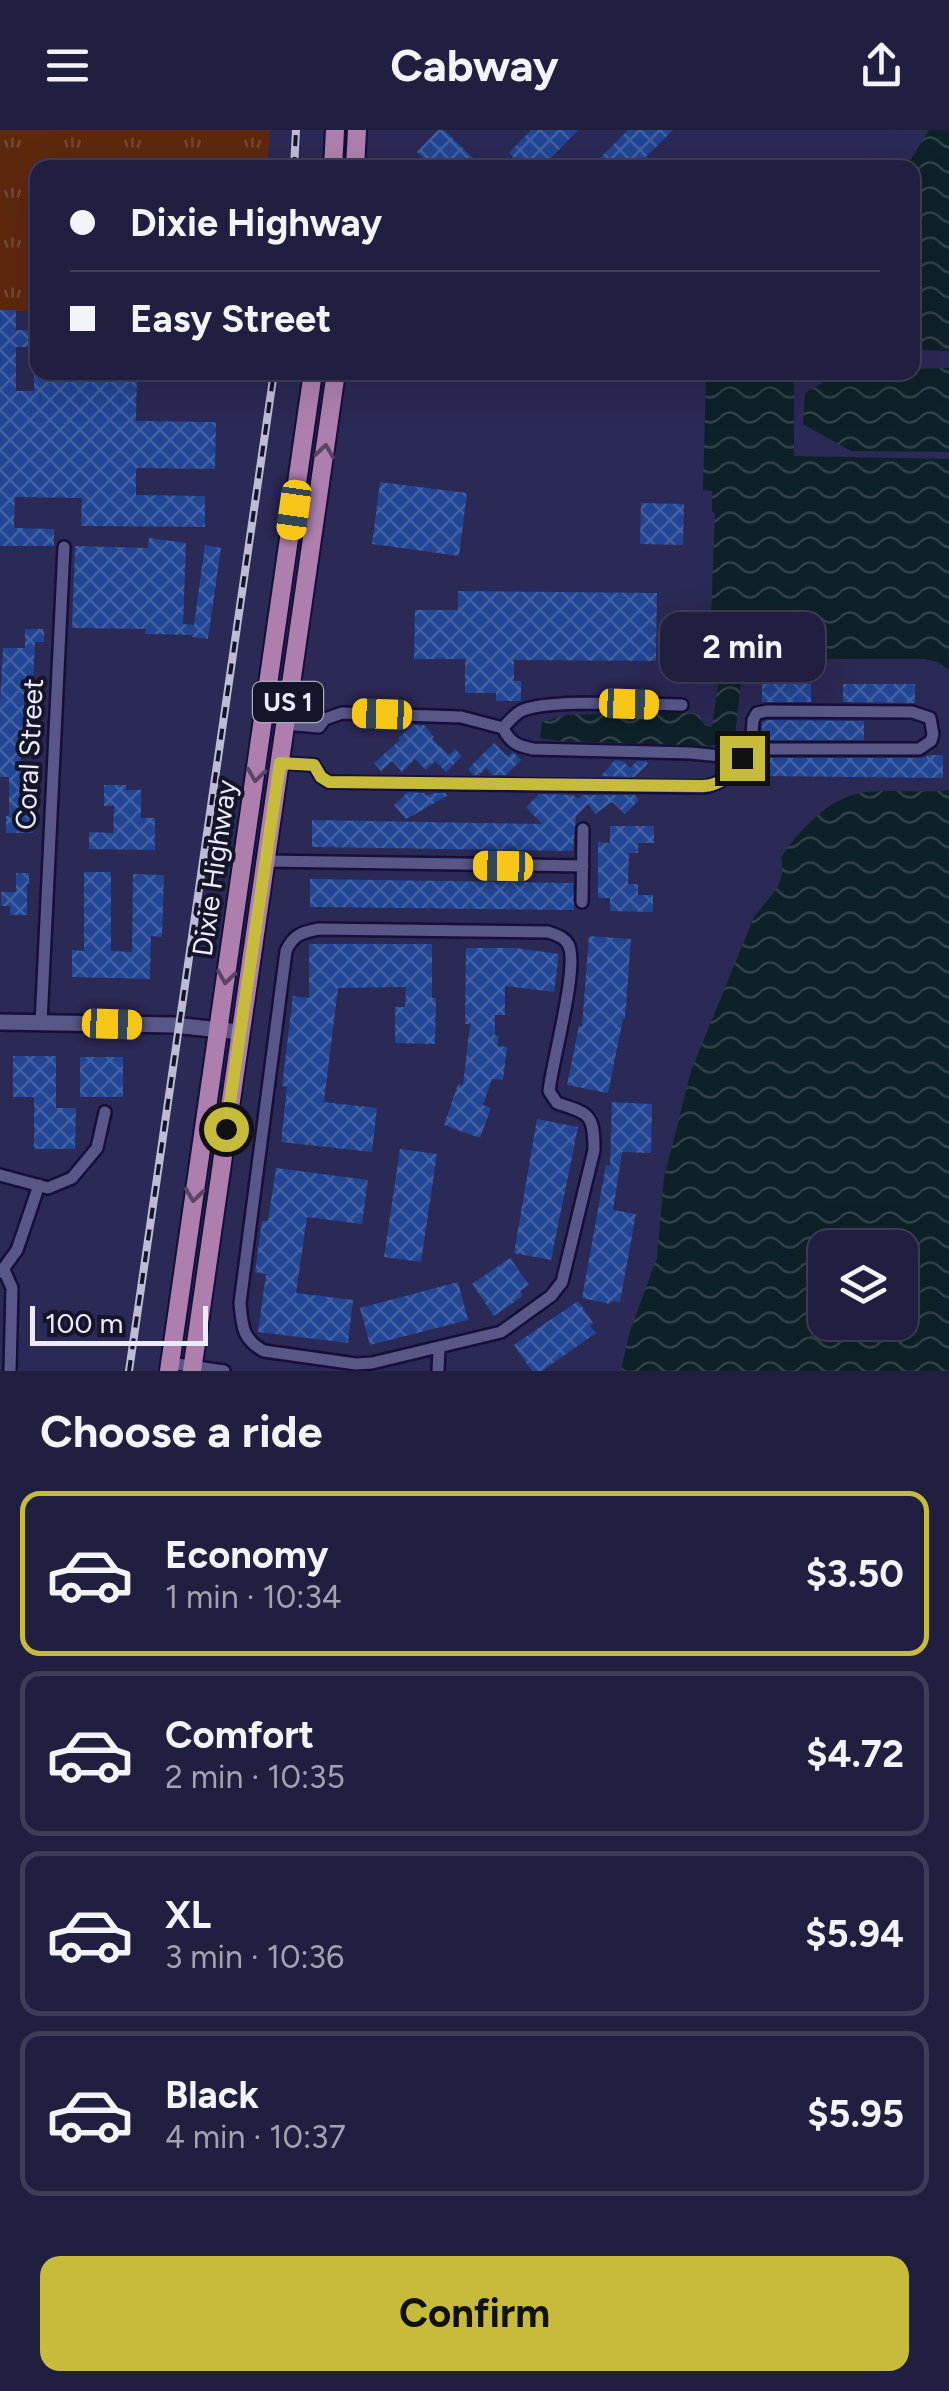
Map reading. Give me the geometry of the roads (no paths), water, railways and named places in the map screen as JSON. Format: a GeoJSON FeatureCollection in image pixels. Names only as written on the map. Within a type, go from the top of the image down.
{"type":"FeatureCollection","features":[{"type":"Feature","properties":{"kind":"main road"},"geometry":{"type":"LineString","coordinates":[[333,160],[335,130]]}},
{"type":"Feature","properties":{"kind":"main road"},"geometry":{"type":"LineString","coordinates":[[356,160],[358,130]]}},
{"type":"Feature","properties":{"kind":"main road","name":"Dixie Highway"},"geometry":{"type":"LineString","coordinates":[[170,1367],[312,380]]}},
{"type":"Feature","properties":{"kind":"main road","name":"Dixie Highway"},"geometry":{"type":"LineString","coordinates":[[192,1368],[335,380]]}},
{"type":"Feature","properties":{"kind":"main road"},"geometry":{"type":"LineString","coordinates":[[285,575],[302,610]]}},
{"type":"Feature","properties":{"kind":"street","name":"Coral Street"},"geometry":{"type":"LineString","coordinates":[[40,1023],[64,547]]}},
{"type":"Feature","properties":{"kind":"street"},"geometry":{"type":"LineString","coordinates":[[503,728],[522,711],[538,707],[682,706]]}},
{"type":"Feature","properties":{"kind":"street"},"geometry":{"type":"LineString","coordinates":[[280,763],[314,765],[329,782],[703,786],[726,778],[747,754],[757,714],[912,712],[930,718],[932,724],[931,742],[918,750],[747,754],[533,750],[515,745],[503,728],[461,716],[342,713],[326,719],[319,727],[285,724]]}},
{"type":"Feature","properties":{"kind":"street"},"geometry":{"type":"LineString","coordinates":[[582,902],[583,829]]}},
{"type":"Feature","properties":{"kind":"street"},"geometry":{"type":"LineString","coordinates":[[266,861],[583,866]]}},
{"type":"Feature","properties":{"kind":"street"},"geometry":{"type":"LineString","coordinates":[[303,932],[548,932],[568,943],[572,956],[570,976],[549,1091],[557,1103],[576,1107],[588,1116],[594,1141],[566,1272],[551,1296],[512,1326],[439,1348],[372,1364],[356,1364],[264,1351],[250,1343],[242,1326],[240,1303],[286,951],[291,940],[303,932]]}},
{"type":"Feature","properties":{"kind":"street"},"geometry":{"type":"LineString","coordinates":[[0,1022],[172,1025],[240,1032]]}},
{"type":"Feature","properties":{"kind":"street"},"geometry":{"type":"LineString","coordinates":[[0,1175],[48,1188],[72,1178],[97,1148],[106,1112]]}},
{"type":"Feature","properties":{"kind":"street"},"geometry":{"type":"LineString","coordinates":[[10,1371],[12,1288],[2,1271],[17,1250],[39,1185]]}},
{"type":"Feature","properties":{"kind":"street"},"geometry":{"type":"LineString","coordinates":[[438,1371],[439,1348]]}},
{"type":"Feature","properties":{"kind":"street"},"geometry":{"type":"LineString","coordinates":[[170,1367],[224,1371]]}},
{"type":"Feature","properties":{"kind":"water"},"geometry":{"type":"Polygon","coordinates":[[[929,130],[949,130],[949,351],[920,350],[920,160],[910,160],[929,130]]]}},
{"type":"Feature","properties":{"kind":"water"},"geometry":{"type":"Polygon","coordinates":[[[949,368],[949,452],[851,451],[803,424],[805,393],[827,380],[920,380],[920,369],[949,368]]]}},
{"type":"Feature","properties":{"kind":"water"},"geometry":{"type":"Polygon","coordinates":[[[706,380],[794,380],[794,456],[949,459],[949,670],[924,659],[817,659],[750,669],[743,674],[735,736],[728,744],[540,738],[542,722],[567,715],[684,712],[699,715],[705,726],[712,727],[718,684],[709,674],[715,513],[712,491],[703,490],[706,380]]]}},
{"type":"Feature","properties":{"kind":"water"},"geometry":{"type":"Polygon","coordinates":[[[949,790],[949,1371],[621,1371],[629,1334],[657,1258],[664,1178],[691,1071],[754,917],[779,883],[781,858],[796,837],[837,802],[871,792],[949,790]]]}},
{"type":"Feature","properties":{"kind":"railway"},"geometry":{"type":"LineString","coordinates":[[294,160],[296,130]]}},
{"type":"Feature","properties":{"kind":"railway"},"geometry":{"type":"LineString","coordinates":[[129,1371],[273,380]]}}]}
